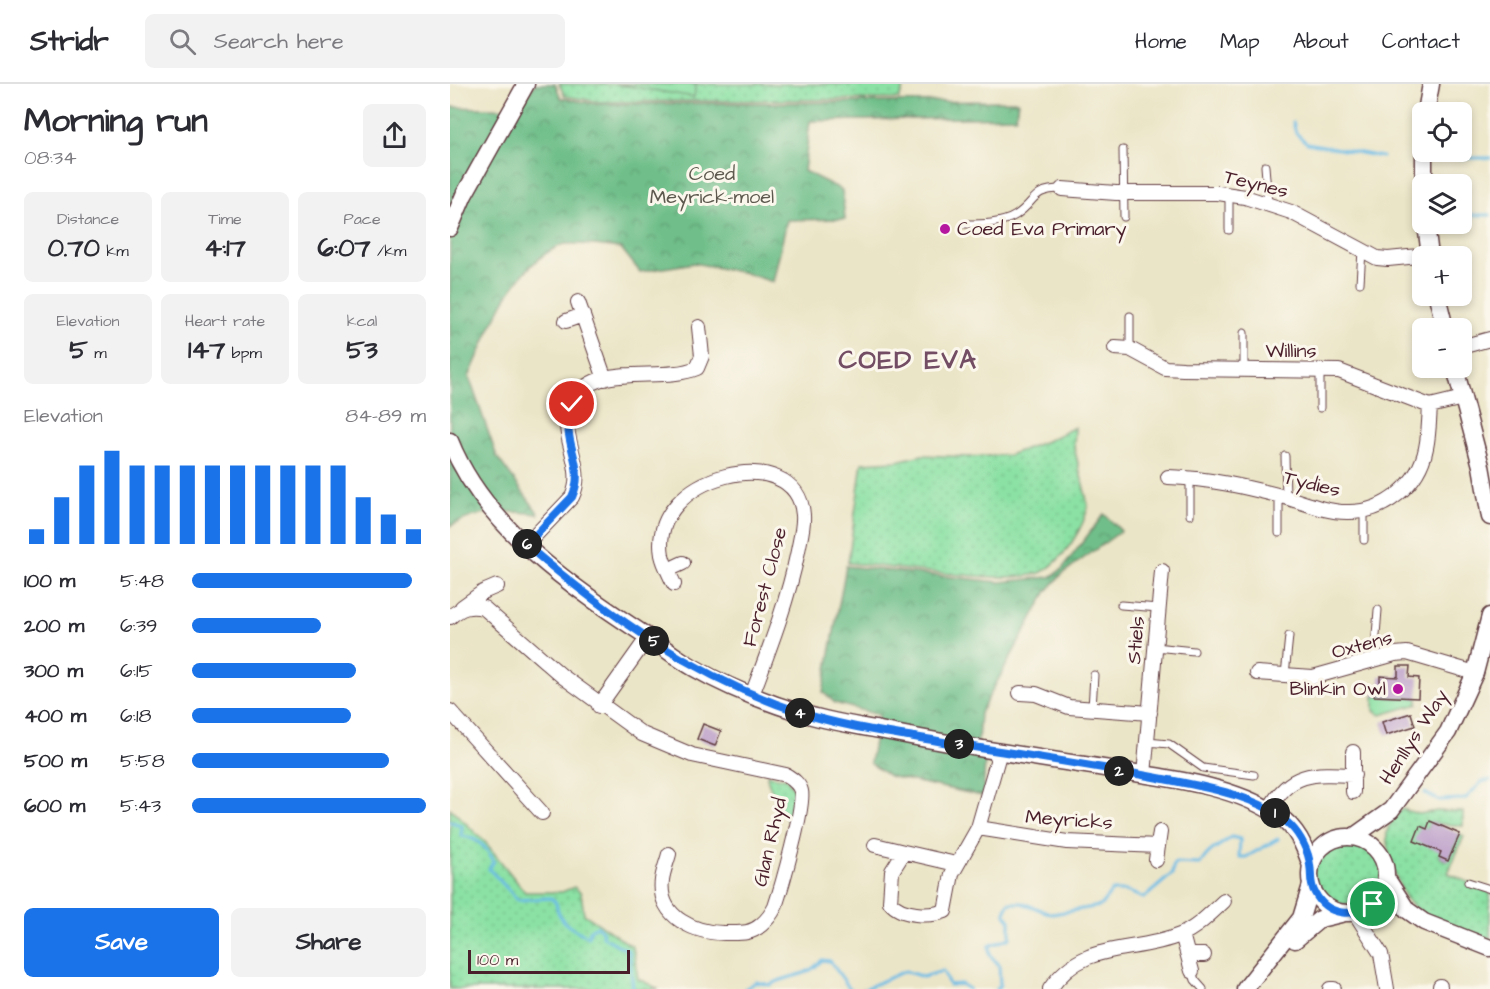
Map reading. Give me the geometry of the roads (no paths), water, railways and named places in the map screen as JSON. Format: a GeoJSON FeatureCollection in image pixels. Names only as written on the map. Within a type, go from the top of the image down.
{"type":"FeatureCollection","features":[{"type":"Feature","properties":{"kind":"street"},"geometry":{"type":"LineString","coordinates":[[450,228],[476,173],[526,84]]}},
{"type":"Feature","properties":{"kind":"street"},"geometry":{"type":"LineString","coordinates":[[1428,102],[1431,84]]}},
{"type":"Feature","properties":{"kind":"street","name":"Teynes"},"geometry":{"type":"LineString","coordinates":[[1062,189],[1123,193],[1229,195],[1268,203],[1291,212],[1377,258],[1412,257]]}},
{"type":"Feature","properties":{"kind":"street"},"geometry":{"type":"LineString","coordinates":[[566,321],[580,309],[606,378]]}},
{"type":"Feature","properties":{"kind":"street"},"geometry":{"type":"LineString","coordinates":[[526,545],[572,497],[578,479],[566,429],[567,417],[578,393],[606,378],[691,371],[700,363],[696,337]]}},
{"type":"Feature","properties":{"kind":"street"},"geometry":{"type":"LineString","coordinates":[[1472,344],[1490,339]]}},
{"type":"Feature","properties":{"kind":"street","name":"Willins"},"geometry":{"type":"LineString","coordinates":[[1115,348],[1130,349],[1165,368],[1339,371],[1430,406]]}},
{"type":"Feature","properties":{"kind":"street"},"geometry":{"type":"LineString","coordinates":[[1458,378],[1487,479],[1490,517]]}},
{"type":"Feature","properties":{"kind":"street"},"geometry":{"type":"LineString","coordinates":[[1430,406],[1463,398]]}},
{"type":"Feature","properties":{"kind":"street","name":"Tydies"},"geometry":{"type":"LineString","coordinates":[[1168,477],[1190,478],[1282,497],[1333,511],[1364,510],[1391,499],[1411,482],[1426,447],[1430,406]]}},
{"type":"Feature","properties":{"kind":"street"},"geometry":{"type":"LineString","coordinates":[[450,441],[470,480],[502,520],[526,545],[613,614],[694,668],[752,695],[816,717],[1144,775],[1234,795],[1269,810],[1291,826],[1301,840],[1311,866],[1311,885],[1301,918],[1245,989]]}},
{"type":"Feature","properties":{"kind":"street","name":"Forest Close"},"geometry":{"type":"LineString","coordinates":[[675,584],[668,570],[661,543],[666,523],[678,504],[701,485],[723,476],[749,472],[778,479],[796,495],[803,515],[794,568],[770,650],[752,695]]}},
{"type":"Feature","properties":{"kind":"street"},"geometry":{"type":"LineString","coordinates":[[668,570],[683,563]]}},
{"type":"Feature","properties":{"kind":"street","name":"Stiels"},"geometry":{"type":"LineString","coordinates":[[1144,775],[1162,571]]}},
{"type":"Feature","properties":{"kind":"street"},"geometry":{"type":"LineString","coordinates":[[455,613],[483,592],[497,586]]}},
{"type":"Feature","properties":{"kind":"street","name":"Glan Rhyd"},"geometry":{"type":"LineString","coordinates":[[455,613],[473,605],[484,608],[495,615],[599,706],[658,742],[706,759],[786,775],[795,781],[801,790],[799,814],[774,907],[763,924],[754,930],[744,933],[707,933],[686,925],[676,918],[662,891],[662,880],[669,854]]}},
{"type":"Feature","properties":{"kind":"street","name":"Henllys Way"},"geometry":{"type":"LineString","coordinates":[[1391,810],[1448,732],[1475,674],[1490,616]]}},
{"type":"Feature","properties":{"kind":"street"},"geometry":{"type":"LineString","coordinates":[[599,706],[648,637]]}},
{"type":"Feature","properties":{"kind":"street","name":"Oxtens"},"geometry":{"type":"LineString","coordinates":[[1257,673],[1313,677],[1407,653],[1475,674]]}},
{"type":"Feature","properties":{"kind":"street"},"geometry":{"type":"LineString","coordinates":[[1020,693],[1036,694],[1069,707],[1150,713]]}},
{"type":"Feature","properties":{"kind":"street"},"geometry":{"type":"LineString","coordinates":[[450,711],[542,813]]}},
{"type":"Feature","properties":{"kind":"street"},"geometry":{"type":"LineString","coordinates":[[904,852],[892,871],[890,902],[894,907],[908,911],[935,915],[945,911],[956,864],[978,828],[1000,751]]}},
{"type":"Feature","properties":{"kind":"street"},"geometry":{"type":"LineString","coordinates":[[1353,752],[1353,792]]}},
{"type":"Feature","properties":{"kind":"street"},"geometry":{"type":"LineString","coordinates":[[1269,810],[1279,794],[1299,777],[1312,774],[1354,775]]}},
{"type":"Feature","properties":{"kind":"street"},"geometry":{"type":"LineString","coordinates":[[1353,837],[1391,810]]}},
{"type":"Feature","properties":{"kind":"street"},"geometry":{"type":"LineString","coordinates":[[1381,854],[1382,835],[1391,810]]}},
{"type":"Feature","properties":{"kind":"street"},"geometry":{"type":"LineString","coordinates":[[1257,989],[1310,925],[1330,915],[1350,913],[1373,904],[1385,889],[1386,866],[1381,854],[1369,842],[1353,837],[1333,839],[1291,826]]}},
{"type":"Feature","properties":{"kind":"street","name":"Meyricks"},"geometry":{"type":"LineString","coordinates":[[978,828],[1067,842],[1159,839],[1156,860]]}},
{"type":"Feature","properties":{"kind":"street"},"geometry":{"type":"LineString","coordinates":[[1311,866],[1321,847],[1333,839]]}},
{"type":"Feature","properties":{"kind":"street"},"geometry":{"type":"LineString","coordinates":[[875,845],[956,864]]}},
{"type":"Feature","properties":{"kind":"street"},"geometry":{"type":"LineString","coordinates":[[1387,879],[1407,910],[1424,922],[1490,948]]}},
{"type":"Feature","properties":{"kind":"street"},"geometry":{"type":"LineString","coordinates":[[1311,885],[1320,901],[1336,912],[1350,913],[1381,954],[1387,989]]}},
{"type":"Feature","properties":{"kind":"street"},"geometry":{"type":"LineString","coordinates":[[1373,904],[1407,910]]}},
{"type":"Feature","properties":{"kind":"street"},"geometry":{"type":"LineString","coordinates":[[1050,989],[1060,974],[1082,959],[1182,934],[1220,911]]}},
{"type":"Feature","properties":{"kind":"street"},"geometry":{"type":"LineString","coordinates":[[1182,934],[1192,970]]}},
{"type":"Feature","properties":{"kind":"street"},"geometry":{"type":"LineString","coordinates":[[1189,955],[1204,955]]}},
{"type":"Feature","properties":{"kind":"lane"},"geometry":{"type":"LineString","coordinates":[[1123,150],[1124,217]]}},
{"type":"Feature","properties":{"kind":"lane"},"geometry":{"type":"LineString","coordinates":[[1265,166],[1268,203]]}},
{"type":"Feature","properties":{"kind":"lane"},"geometry":{"type":"LineString","coordinates":[[965,224],[992,223],[1016,215],[1031,198],[1046,189],[1062,189]]}},
{"type":"Feature","properties":{"kind":"lane"},"geometry":{"type":"LineString","coordinates":[[1229,195],[1229,230]]}},
{"type":"Feature","properties":{"kind":"lane"},"geometry":{"type":"LineString","coordinates":[[1360,283],[1362,250]]}},
{"type":"Feature","properties":{"kind":"lane"},"geometry":{"type":"LineString","coordinates":[[1130,316],[1130,349]]}},
{"type":"Feature","properties":{"kind":"lane"},"geometry":{"type":"LineString","coordinates":[[1244,333],[1244,370]]}},
{"type":"Feature","properties":{"kind":"lane"},"geometry":{"type":"LineString","coordinates":[[1320,370],[1320,408]]}},
{"type":"Feature","properties":{"kind":"lane"},"geometry":{"type":"LineString","coordinates":[[1279,534],[1285,456]]}},
{"type":"Feature","properties":{"kind":"lane"},"geometry":{"type":"LineString","coordinates":[[1190,478],[1190,515]]}},
{"type":"Feature","properties":{"kind":"lane"},"geometry":{"type":"LineString","coordinates":[[1364,510],[1365,540]]}},
{"type":"Feature","properties":{"kind":"lane"},"geometry":{"type":"LineString","coordinates":[[1121,605],[1159,608]]}},
{"type":"Feature","properties":{"kind":"lane"},"geometry":{"type":"LineString","coordinates":[[1374,660],[1378,610]]}},
{"type":"Feature","properties":{"kind":"lane"},"geometry":{"type":"LineString","coordinates":[[1285,675],[1289,636]]}},
{"type":"Feature","properties":{"kind":"lane"},"geometry":{"type":"LineString","coordinates":[[1155,647],[1194,651]]}},
{"type":"Feature","properties":{"kind":"lane"},"geometry":{"type":"LineString","coordinates":[[1092,709],[1094,675]]}},
{"type":"Feature","properties":{"kind":"lane"},"geometry":{"type":"LineString","coordinates":[[1147,742],[1169,744],[1203,768],[1254,775]]}},
{"type":"Feature","properties":{"kind":"lane"},"geometry":{"type":"LineString","coordinates":[[1468,882],[1490,889]]}},
{"type":"Feature","properties":{"kind":"lane"},"geometry":{"type":"LineString","coordinates":[[1192,970],[1195,980],[1203,989]]}},
{"type":"Feature","properties":{"kind":"waterway"},"geometry":{"type":"LineString","coordinates":[[1293,122],[1296,133],[1307,143],[1382,157]]}},
{"type":"Feature","properties":{"kind":"waterway"},"geometry":{"type":"LineString","coordinates":[[1472,158],[1490,158]]}},
{"type":"Feature","properties":{"kind":"waterway"},"geometry":{"type":"LineString","coordinates":[[1472,215],[1490,215]]}},
{"type":"Feature","properties":{"kind":"waterway"},"geometry":{"type":"LineString","coordinates":[[1425,793],[1439,800],[1465,799],[1482,782],[1490,780]]}},
{"type":"Feature","properties":{"kind":"waterway"},"geometry":{"type":"LineString","coordinates":[[450,821],[462,826],[461,836],[472,838],[484,847],[494,861],[489,869],[518,900],[551,898],[556,903],[563,921],[571,928],[589,937],[590,930],[597,926],[602,931],[603,937],[629,951],[633,989]]}},
{"type":"Feature","properties":{"kind":"waterway"},"geometry":{"type":"LineString","coordinates":[[997,989],[1000,985],[999,965],[990,955],[989,946],[1010,938],[1010,921],[1005,912],[1009,903],[1022,903],[1052,914],[1100,906],[1112,891],[1126,891],[1144,898],[1172,874],[1174,863],[1200,864],[1211,851],[1231,837],[1240,839],[1239,857],[1246,857],[1278,839]]}},
{"type":"Feature","properties":{"kind":"waterway"},"geometry":{"type":"LineString","coordinates":[[745,989],[756,982],[770,985],[804,973],[822,960],[830,961],[850,989]]}},
{"type":"Feature","properties":{"kind":"waterway"},"geometry":{"type":"LineString","coordinates":[[864,989],[905,971],[923,977],[943,971],[949,985],[961,984],[969,989]]}},
{"type":"Feature","properties":{"kind":"place","name":"Coed Eva Primary"},"geometry":{"type":"Point","coordinates":[945,229]}},
{"type":"Feature","properties":{"kind":"place","name":"Blinkin Owl"},"geometry":{"type":"Point","coordinates":[1398,689]}},
{"type":"Feature","properties":{"kind":"district","name":"COED EVA"},"geometry":{"type":"Point","coordinates":[908,360]}},
{"type":"Feature","properties":{"kind":"park label","name":"Coed Meyrick-moel"},"geometry":{"type":"Point","coordinates":[712,186]}}]}
